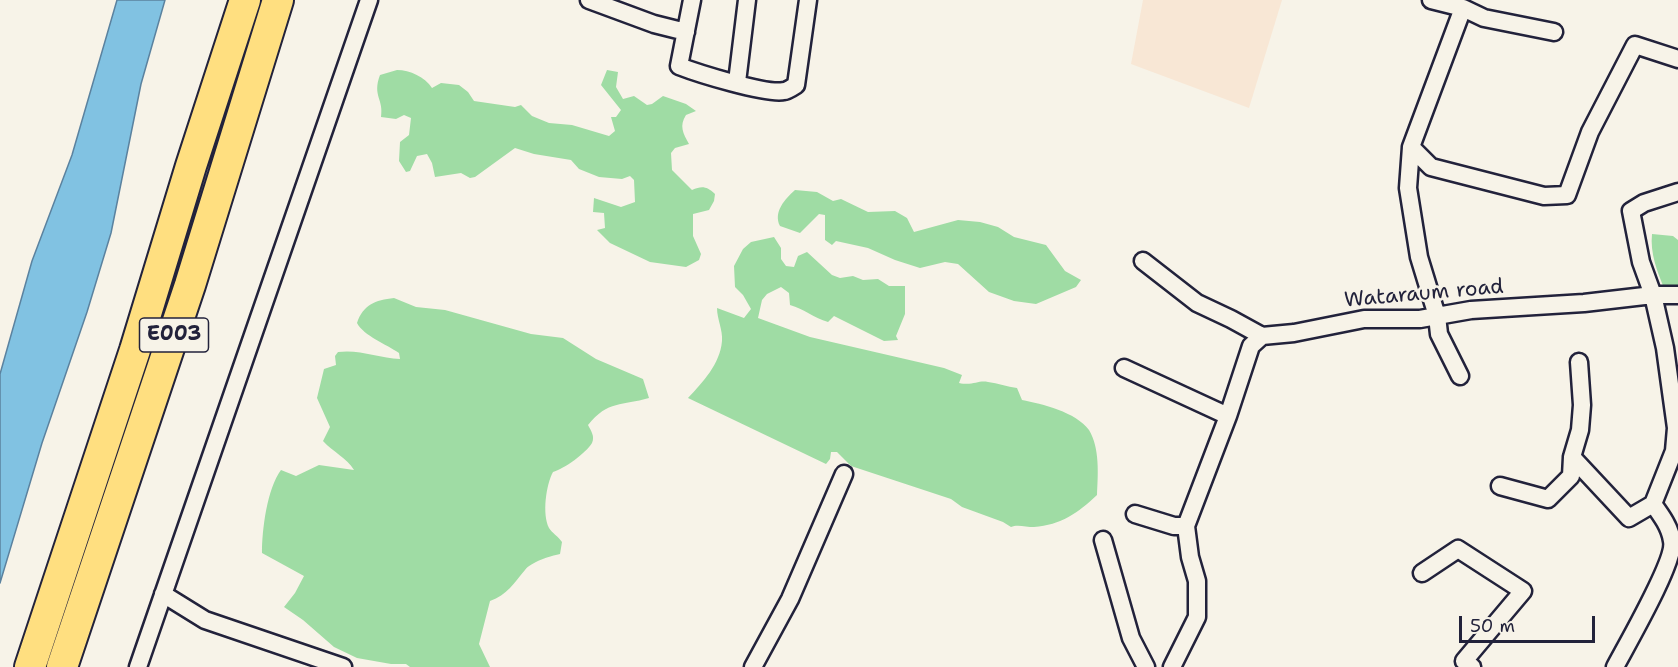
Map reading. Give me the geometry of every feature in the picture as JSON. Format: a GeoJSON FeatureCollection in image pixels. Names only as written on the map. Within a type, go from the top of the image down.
{"type":"FeatureCollection","features":[{"type":"Feature","properties":{"kind":"highway","name":"E003"},"geometry":{"type":"LineString","coordinates":[[30,667],[135,350],[190,166],[245,0]]}},
{"type":"Feature","properties":{"kind":"highway","name":"E003"},"geometry":{"type":"LineString","coordinates":[[62,667],[190,285],[278,0]]}},
{"type":"Feature","properties":{"kind":"street"},"geometry":{"type":"LineString","coordinates":[[138,667],[369,0]]}},
{"type":"Feature","properties":{"kind":"street"},"geometry":{"type":"LineString","coordinates":[[589,0],[654,24],[686,32]]}},
{"type":"Feature","properties":{"kind":"street"},"geometry":{"type":"LineString","coordinates":[[692,0],[679,66],[758,89],[784,92],[796,85],[808,0]]}},
{"type":"Feature","properties":{"kind":"street"},"geometry":{"type":"LineString","coordinates":[[737,82],[747,0]]}},
{"type":"Feature","properties":{"kind":"street"},"geometry":{"type":"LineString","coordinates":[[1431,0],[1457,5],[1485,18],[1554,32]]}},
{"type":"Feature","properties":{"kind":"street"},"geometry":{"type":"LineString","coordinates":[[1457,5],[1411,147],[1408,188],[1419,258],[1437,316],[1439,334],[1460,376]]}},
{"type":"Feature","properties":{"kind":"street"},"geometry":{"type":"LineString","coordinates":[[1411,147],[1431,167],[1544,196],[1567,195],[1590,132],[1635,45],[1678,59]]}},
{"type":"Feature","properties":{"kind":"street"},"geometry":{"type":"LineString","coordinates":[[1572,457],[1629,518],[1653,504],[1674,451],[1676,428],[1665,348],[1653,295],[1641,262],[1631,211],[1644,203],[1678,192]]}},
{"type":"Feature","properties":{"kind":"street"},"geometry":{"type":"LineString","coordinates":[[1143,261],[1197,303],[1262,336],[1251,346],[1228,416],[1186,526],[1190,557],[1197,581],[1197,617],[1172,667]]}},
{"type":"Feature","properties":{"kind":"street","name":"Wataraum road"},"geometry":{"type":"LineString","coordinates":[[1262,336],[1294,333],[1364,319],[1420,319],[1471,310],[1584,303],[1653,295],[1678,295]]}},
{"type":"Feature","properties":{"kind":"street"},"geometry":{"type":"LineString","coordinates":[[1500,486],[1548,499],[1571,476],[1572,457],[1580,430],[1579,362]]}},
{"type":"Feature","properties":{"kind":"street"},"geometry":{"type":"LineString","coordinates":[[1124,368],[1228,416]]}},
{"type":"Feature","properties":{"kind":"street"},"geometry":{"type":"LineString","coordinates":[[753,667],[790,599],[844,474]]}},
{"type":"Feature","properties":{"kind":"street"},"geometry":{"type":"LineString","coordinates":[[1615,667],[1644,615],[1676,543],[1666,522],[1653,504]]}},
{"type":"Feature","properties":{"kind":"street"},"geometry":{"type":"LineString","coordinates":[[1135,514],[1174,526],[1186,526]]}},
{"type":"Feature","properties":{"kind":"street"},"geometry":{"type":"LineString","coordinates":[[1103,540],[1131,639],[1146,667]]}},
{"type":"Feature","properties":{"kind":"street"},"geometry":{"type":"LineString","coordinates":[[1422,573],[1458,549],[1523,591],[1468,664]]}},
{"type":"Feature","properties":{"kind":"street"},"geometry":{"type":"LineString","coordinates":[[163,594],[205,620],[343,667]]}},
{"type":"Feature","properties":{"kind":"shaded area"},"geometry":{"type":"Polygon","coordinates":[[[1143,0],[1282,0],[1249,108],[1131,64],[1143,0]]]}},
{"type":"Feature","properties":{"kind":"green space"},"geometry":{"type":"Polygon","coordinates":[[[397,70],[417,75],[432,88],[441,83],[459,85],[474,101],[515,107],[521,105],[532,116],[549,123],[572,125],[609,136],[615,131],[611,117],[616,117],[621,110],[601,85],[607,70],[618,72],[616,87],[623,99],[634,96],[647,105],[663,96],[686,104],[696,111],[686,115],[683,123],[683,130],[689,144],[675,148],[671,153],[672,170],[692,190],[704,188],[715,194],[709,210],[693,214],[693,236],[701,254],[699,260],[686,267],[650,262],[610,243],[597,230],[605,228],[604,213],[593,212],[594,198],[621,207],[635,202],[634,180],[630,176],[622,179],[599,177],[579,169],[571,160],[534,154],[515,148],[475,177],[470,178],[461,173],[435,177],[427,154],[417,156],[410,171],[406,172],[399,161],[400,142],[409,135],[411,118],[404,115],[396,119],[381,117],[377,88],[380,75],[397,70]]]}},
{"type":"Feature","properties":{"kind":"green space"},"geometry":{"type":"Polygon","coordinates":[[[795,190],[817,192],[833,201],[841,199],[868,212],[895,211],[907,218],[914,232],[958,220],[980,222],[998,227],[1014,237],[1046,245],[1065,271],[1081,280],[1076,287],[1036,304],[1014,301],[989,292],[958,264],[945,262],[920,268],[868,248],[836,241],[832,245],[825,240],[825,215],[819,214],[800,233],[780,226],[779,211],[795,190]]]}},
{"type":"Feature","properties":{"kind":"green space"},"geometry":{"type":"Polygon","coordinates":[[[1652,234],[1673,236],[1678,240],[1678,286],[1664,288],[1653,255],[1652,234]]]}},
{"type":"Feature","properties":{"kind":"green space"},"geometry":{"type":"Polygon","coordinates":[[[774,237],[781,248],[781,259],[786,266],[794,267],[798,256],[807,252],[832,275],[840,278],[853,276],[863,280],[878,279],[889,286],[905,286],[905,314],[896,336],[898,340],[884,341],[834,316],[828,322],[790,305],[789,293],[781,287],[767,294],[762,300],[758,318],[810,337],[944,368],[962,375],[959,383],[984,382],[1017,388],[1022,400],[1049,407],[1076,418],[1093,437],[1098,462],[1097,495],[1076,513],[1053,524],[1011,527],[962,507],[951,499],[851,466],[837,452],[831,452],[826,464],[688,398],[710,372],[721,349],[722,337],[717,308],[744,318],[751,309],[735,287],[734,266],[743,249],[751,242],[774,237]]]}},
{"type":"Feature","properties":{"kind":"green space"},"geometry":{"type":"Polygon","coordinates":[[[394,298],[416,307],[445,310],[531,334],[563,338],[596,359],[643,379],[649,398],[616,405],[602,411],[588,425],[593,438],[589,447],[569,464],[553,472],[545,508],[549,528],[562,542],[560,554],[532,564],[506,592],[490,601],[479,644],[490,667],[410,667],[406,664],[391,664],[357,658],[334,647],[284,607],[304,576],[262,553],[264,522],[269,499],[281,470],[296,476],[319,465],[354,470],[323,441],[330,427],[317,398],[324,369],[336,365],[335,356],[338,352],[400,359],[399,353],[370,336],[357,323],[366,308],[381,300],[394,298]]]}},
{"type":"Feature","properties":{"kind":"water"},"geometry":{"type":"Polygon","coordinates":[[[117,0],[165,0],[141,84],[111,233],[87,312],[42,443],[0,583],[0,374],[32,261],[72,155],[117,0]]]}}]}
